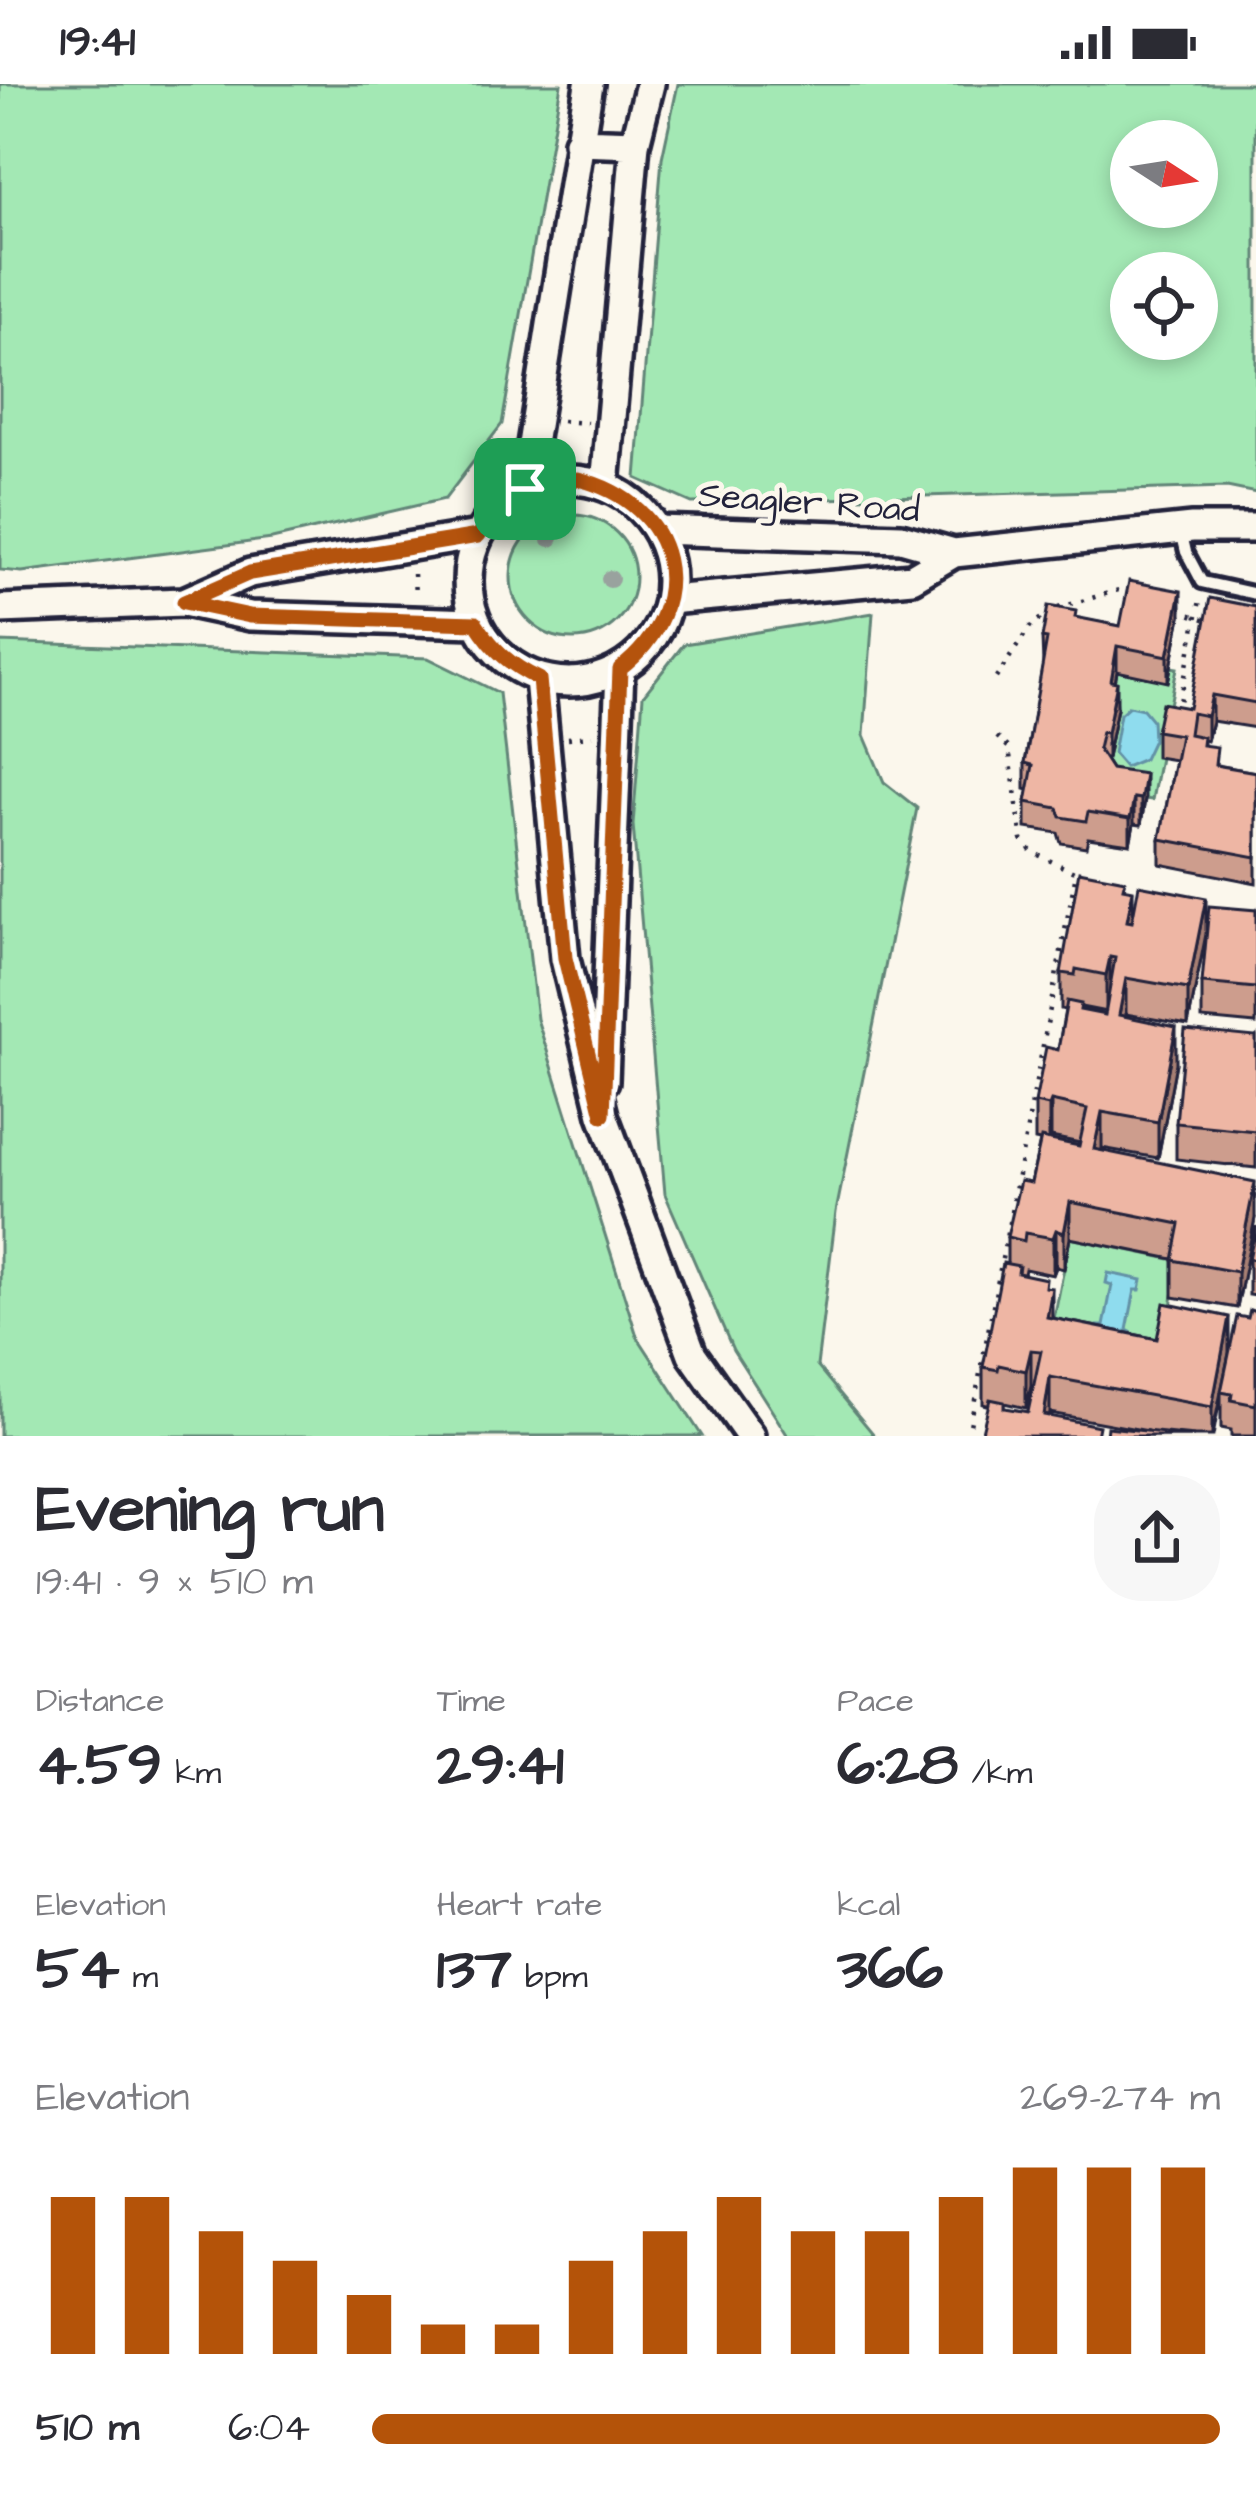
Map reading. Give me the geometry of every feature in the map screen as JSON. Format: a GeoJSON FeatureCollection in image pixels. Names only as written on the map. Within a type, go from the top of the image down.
{"type":"FeatureCollection","features":[{"type":"Feature","properties":{"kind":"street"},"geometry":{"type":"LineString","coordinates":[[525,489],[589,84]]}},
{"type":"Feature","properties":{"kind":"street"},"geometry":{"type":"LineString","coordinates":[[605,486],[635,144],[650,84]]}},
{"type":"Feature","properties":{"kind":"street"},"geometry":{"type":"LineString","coordinates":[[578,142],[635,144]]}},
{"type":"Feature","properties":{"kind":"street"},"geometry":{"type":"LineString","coordinates":[[578,479],[605,486],[635,504],[657,530],[668,564],[669,600],[643,651],[620,669],[594,680],[539,679],[502,657],[476,623],[468,594],[469,564],[478,536],[497,508],[525,489],[578,479]]}},
{"type":"Feature","properties":{"kind":"street","name":"Seagler Road"},"geometry":{"type":"LineString","coordinates":[[657,530],[901,538],[954,554],[1180,529],[1256,528]]}},
{"type":"Feature","properties":{"kind":"street"},"geometry":{"type":"LineString","coordinates":[[184,602],[250,573],[478,536]]}},
{"type":"Feature","properties":{"kind":"street","name":"Seagler Road"},"geometry":{"type":"LineString","coordinates":[[669,600],[912,578],[954,554]]}},
{"type":"Feature","properties":{"kind":"street"},"geometry":{"type":"LineString","coordinates":[[0,609],[184,602],[250,616],[476,623]]}},
{"type":"Feature","properties":{"kind":"street"},"geometry":{"type":"LineString","coordinates":[[603,1115],[620,669]]}},
{"type":"Feature","properties":{"kind":"street"},"geometry":{"type":"LineString","coordinates":[[539,679],[565,958],[603,1115],[692,1354],[749,1436]]}},
{"type":"Feature","properties":{"kind":"lane"},"geometry":{"type":"LineString","coordinates":[[1180,529],[1186,552],[1204,582],[1256,594]]}},
{"type":"Feature","properties":{"kind":"path"},"geometry":{"type":"LineString","coordinates":[[556,421],[592,423]]}},
{"type":"Feature","properties":{"kind":"path"},"geometry":{"type":"LineString","coordinates":[[414,568],[416,605]]}},
{"type":"Feature","properties":{"kind":"path"},"geometry":{"type":"LineString","coordinates":[[1175,728],[1204,582]]}},
{"type":"Feature","properties":{"kind":"path"},"geometry":{"type":"LineString","coordinates":[[996,678],[1032,624],[1056,608],[1123,589],[1143,591]]}},
{"type":"Feature","properties":{"kind":"path"},"geometry":{"type":"LineString","coordinates":[[1172,604],[1180,614],[1217,622]]}},
{"type":"Feature","properties":{"kind":"path"},"geometry":{"type":"LineString","coordinates":[[968,1436],[1076,873],[1032,852],[1022,839],[1009,748],[994,734]]}},
{"type":"Feature","properties":{"kind":"path"},"geometry":{"type":"LineString","coordinates":[[563,738],[598,736]]}},
{"type":"Feature","properties":{"kind":"green space"},"geometry":{"type":"Polygon","coordinates":[[[0,84],[561,84],[502,424],[445,499],[272,539],[22,572],[0,570],[0,84]]]}},
{"type":"Feature","properties":{"kind":"green space"},"geometry":{"type":"Polygon","coordinates":[[[678,84],[1256,84],[1256,493],[1227,487],[692,503],[636,478],[662,158],[678,84]]]}},
{"type":"Feature","properties":{"kind":"green space"},"geometry":{"type":"Polygon","coordinates":[[[573,515],[597,519],[617,533],[631,553],[635,577],[631,601],[617,621],[597,635],[573,639],[549,635],[529,621],[515,601],[511,577],[515,553],[529,533],[549,519],[573,515]]]}},
{"type":"Feature","properties":{"kind":"green space"},"geometry":{"type":"Polygon","coordinates":[[[873,613],[864,735],[884,782],[917,808],[836,1212],[817,1366],[875,1436],[788,1436],[733,1350],[665,1194],[633,825],[643,696],[684,644],[873,613]]]}},
{"type":"Feature","properties":{"kind":"green space"},"geometry":{"type":"Polygon","coordinates":[[[0,642],[428,658],[499,693],[537,1019],[637,1336],[702,1436],[0,1436],[0,642]]]}},
{"type":"Feature","properties":{"kind":"green space"},"geometry":{"type":"Polygon","coordinates":[[[1171,667],[1177,668],[1152,800],[1111,794],[1102,757],[1107,757],[1117,708],[1111,706],[1117,671],[1168,681],[1171,667]]]}},
{"type":"Feature","properties":{"kind":"green space"},"geometry":{"type":"Polygon","coordinates":[[[1070,1238],[1180,1261],[1157,1375],[1047,1354],[1070,1238]]]}},
{"type":"Feature","properties":{"kind":"water"},"geometry":{"type":"Polygon","coordinates":[[[1129,706],[1143,709],[1152,720],[1153,740],[1144,759],[1125,767],[1113,753],[1120,714],[1129,706]]]}},
{"type":"Feature","properties":{"kind":"water"},"geometry":{"type":"Polygon","coordinates":[[[1108,1273],[1142,1280],[1140,1290],[1135,1290],[1129,1342],[1097,1335],[1098,1326],[1104,1326],[1112,1285],[1106,1283],[1108,1273]]]}},
{"type":"Feature","properties":{"kind":"building"},"geometry":{"type":"Polygon","coordinates":[[[1129,581],[1181,591],[1168,656],[1117,646],[1111,681],[1117,682],[1107,733],[1102,732],[1098,749],[1111,769],[1145,774],[1141,799],[1134,798],[1130,819],[1088,812],[1086,821],[1061,817],[1058,808],[1026,802],[1033,765],[1025,763],[1047,639],[1042,638],[1048,606],[1120,626],[1129,581]]]}},
{"type":"Feature","properties":{"kind":"building"},"geometry":{"type":"Polygon","coordinates":[[[1210,598],[1256,607],[1256,703],[1212,695],[1207,716],[1192,713],[1189,734],[1203,737],[1202,745],[1217,747],[1215,765],[1256,772],[1256,857],[1160,839],[1180,735],[1156,731],[1162,703],[1189,708],[1210,598]]]}},
{"type":"Feature","properties":{"kind":"building"},"geometry":{"type":"Polygon","coordinates":[[[1079,871],[1125,880],[1123,888],[1133,890],[1127,921],[1132,922],[1139,885],[1206,898],[1188,989],[1126,978],[1119,1015],[1176,1027],[1158,1122],[1102,1112],[1094,1149],[1255,1182],[1237,1272],[1173,1260],[1180,1224],[1070,1202],[1064,1233],[1056,1230],[1053,1238],[1025,1233],[1024,1241],[1007,1237],[1020,1181],[1031,1183],[1041,1138],[1079,1146],[1087,1109],[1051,1101],[1049,1106],[1035,1103],[1046,1047],[1058,1050],[1067,1001],[1081,1004],[1080,1010],[1105,1015],[1115,958],[1110,957],[1106,975],[1076,969],[1075,975],[1061,973],[1079,871]]]}},
{"type":"Feature","properties":{"kind":"building"},"geometry":{"type":"Polygon","coordinates":[[[1209,906],[1256,910],[1256,988],[1202,983],[1209,906]]]}},
{"type":"Feature","properties":{"kind":"building"},"geometry":{"type":"Polygon","coordinates":[[[1185,1030],[1256,1037],[1256,1131],[1176,1123],[1185,1030]]]}},
{"type":"Feature","properties":{"kind":"building"},"geometry":{"type":"Polygon","coordinates":[[[1256,1226],[1256,1260],[1249,1259],[1256,1226]]]}},
{"type":"Feature","properties":{"kind":"building"},"geometry":{"type":"Polygon","coordinates":[[[1003,1263],[1019,1266],[1018,1273],[1046,1279],[1045,1287],[1052,1288],[1047,1317],[1157,1339],[1164,1303],[1229,1317],[1212,1407],[1050,1377],[1044,1415],[1099,1426],[1097,1436],[981,1436],[990,1399],[1004,1402],[1004,1408],[1028,1412],[1041,1351],[1031,1350],[1026,1371],[983,1367],[1003,1263]]]}},
{"type":"Feature","properties":{"kind":"building"},"geometry":{"type":"Polygon","coordinates":[[[1250,1310],[1256,1312],[1256,1405],[1231,1400],[1232,1394],[1221,1392],[1237,1316],[1248,1318],[1250,1310]]]}},
{"type":"Feature","properties":{"kind":"building"},"geometry":{"type":"Polygon","coordinates":[[[1107,1427],[1194,1436],[1106,1436],[1107,1427]]]}},
{"type":"Feature","properties":{"kind":"route"},"geometry":{"type":"LineString","coordinates":[[578,479],[605,486],[635,504],[657,530],[670,576],[669,600],[659,627],[643,651],[620,669],[603,1115],[565,958],[539,679],[513,667],[492,648],[476,623],[250,616],[184,602],[250,573],[478,536],[497,508],[525,489],[578,479]]}}]}
